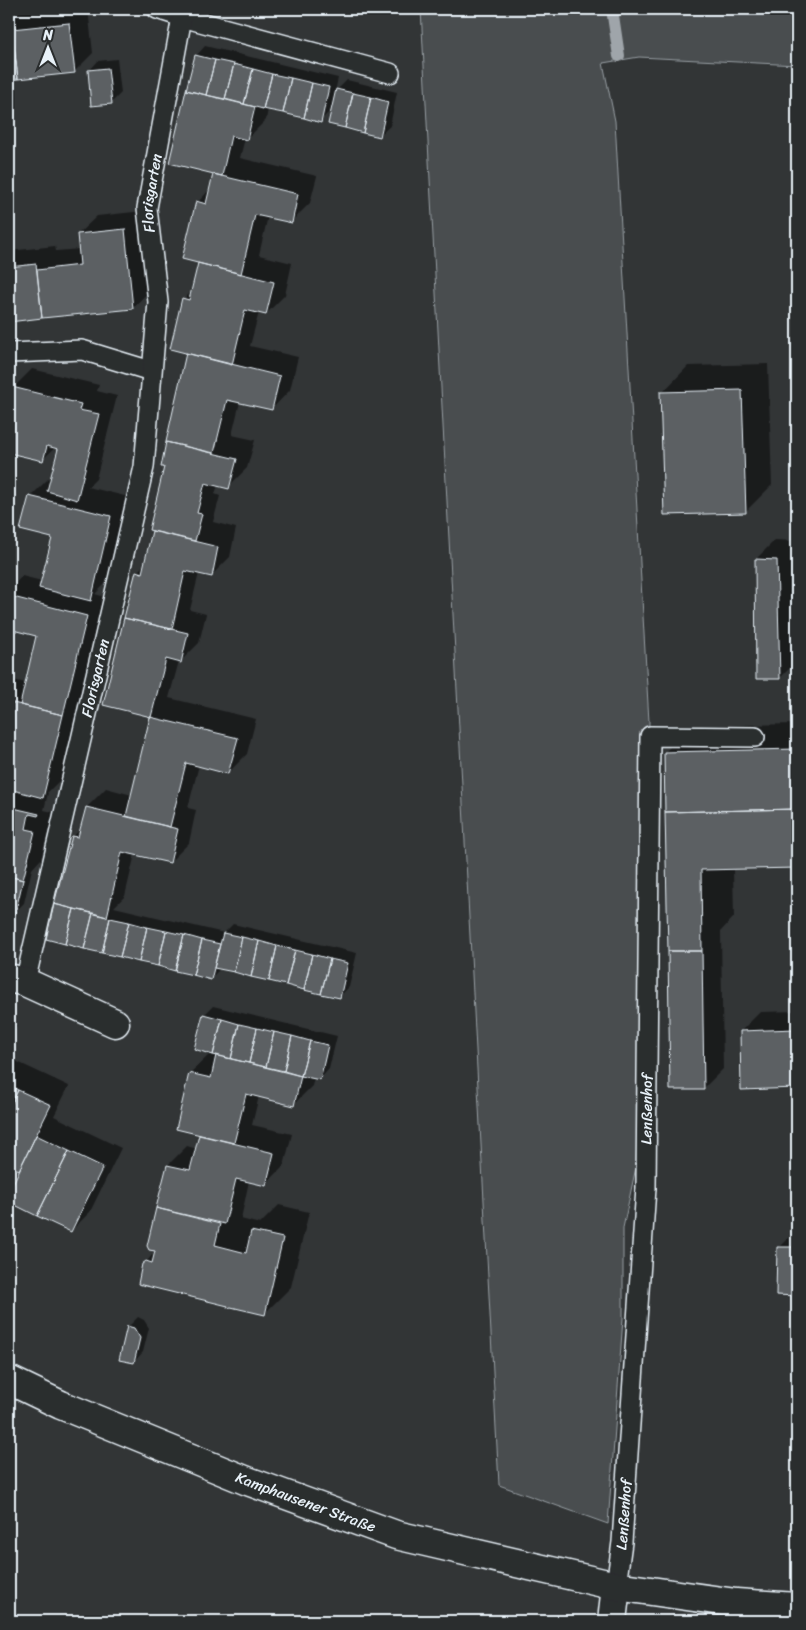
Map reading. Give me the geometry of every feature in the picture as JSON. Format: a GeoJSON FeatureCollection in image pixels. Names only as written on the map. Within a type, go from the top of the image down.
{"type":"FeatureCollection","features":[{"type":"Feature","properties":{"kind":"main road","name":"Florisgarten"},"geometry":{"type":"LineString","coordinates":[[17,980],[115,1023]]}},
{"type":"Feature","properties":{"kind":"main road","name":"Kamphausener Straße"},"geometry":{"type":"LineString","coordinates":[[9,1380],[61,1405],[245,1480],[396,1535],[616,1586],[736,1603],[797,1607]]}},
{"type":"Feature","properties":{"kind":"main road"},"geometry":{"type":"LineString","coordinates":[[612,1621],[616,1586]]}},
{"type":"Feature","properties":{"kind":"lane"},"geometry":{"type":"LineString","coordinates":[[157,9],[390,73]]}},
{"type":"Feature","properties":{"kind":"lane","name":"Florisgarten"},"geometry":{"type":"LineString","coordinates":[[17,980],[144,467],[158,302],[148,208],[182,17]]}},
{"type":"Feature","properties":{"kind":"lane"},"geometry":{"type":"LineString","coordinates":[[9,353],[82,350],[151,372]]}},
{"type":"Feature","properties":{"kind":"lane","name":"Lenßenhof"},"geometry":{"type":"LineString","coordinates":[[616,1586],[622,1532],[646,1188],[650,736],[755,737]]}},
{"type":"Feature","properties":{"kind":"shaded area"},"geometry":{"type":"Polygon","coordinates":[[[421,9],[797,9],[797,65],[639,57],[603,63],[615,121],[649,722],[636,1167],[623,1228],[623,1318],[608,1524],[499,1485],[421,9]]]}},
{"type":"Feature","properties":{"kind":"building"},"geometry":{"type":"Polygon","coordinates":[[[69,23],[75,73],[18,79],[12,29],[69,23]]]}},
{"type":"Feature","properties":{"kind":"building"},"geometry":{"type":"Polygon","coordinates":[[[12,29],[18,79],[9,80],[9,30],[12,29]]]}},
{"type":"Feature","properties":{"kind":"building"},"geometry":{"type":"Polygon","coordinates":[[[195,55],[215,60],[206,95],[186,90],[195,55]]]}},
{"type":"Feature","properties":{"kind":"building"},"geometry":{"type":"Polygon","coordinates":[[[215,60],[234,64],[225,99],[206,95],[215,60]]]}},
{"type":"Feature","properties":{"kind":"building"},"geometry":{"type":"Polygon","coordinates":[[[234,64],[253,69],[244,104],[225,99],[234,64]]]}},
{"type":"Feature","properties":{"kind":"building"},"geometry":{"type":"Polygon","coordinates":[[[108,68],[112,104],[91,106],[88,70],[108,68]]]}},
{"type":"Feature","properties":{"kind":"building"},"geometry":{"type":"Polygon","coordinates":[[[253,69],[272,74],[263,109],[244,104],[253,69]]]}},
{"type":"Feature","properties":{"kind":"building"},"geometry":{"type":"Polygon","coordinates":[[[272,74],[291,78],[283,113],[263,109],[272,74]]]}},
{"type":"Feature","properties":{"kind":"building"},"geometry":{"type":"Polygon","coordinates":[[[291,78],[312,83],[304,118],[283,113],[291,78]]]}},
{"type":"Feature","properties":{"kind":"building"},"geometry":{"type":"Polygon","coordinates":[[[312,83],[329,87],[321,123],[304,118],[312,83]]]}},
{"type":"Feature","properties":{"kind":"building"},"geometry":{"type":"Polygon","coordinates":[[[336,89],[353,93],[345,128],[328,124],[336,89]]]}},
{"type":"Feature","properties":{"kind":"building"},"geometry":{"type":"Polygon","coordinates":[[[186,90],[255,107],[247,140],[231,136],[222,176],[169,163],[186,90]]]}},
{"type":"Feature","properties":{"kind":"building"},"geometry":{"type":"Polygon","coordinates":[[[353,93],[371,97],[363,133],[345,128],[353,93]]]}},
{"type":"Feature","properties":{"kind":"building"},"geometry":{"type":"Polygon","coordinates":[[[371,97],[388,102],[380,137],[363,133],[371,97]]]}},
{"type":"Feature","properties":{"kind":"building"},"geometry":{"type":"Polygon","coordinates":[[[213,174],[298,194],[292,223],[255,215],[241,274],[182,259],[196,201],[206,204],[213,174]]]}},
{"type":"Feature","properties":{"kind":"building"},"geometry":{"type":"Polygon","coordinates":[[[125,229],[133,309],[42,318],[37,270],[80,265],[77,234],[125,229]]]}},
{"type":"Feature","properties":{"kind":"building"},"geometry":{"type":"Polygon","coordinates":[[[198,263],[274,282],[266,315],[245,310],[232,365],[170,349],[182,298],[189,300],[198,263]]]}},
{"type":"Feature","properties":{"kind":"building"},"geometry":{"type":"Polygon","coordinates":[[[36,264],[42,318],[9,322],[9,267],[36,264]]]}},
{"type":"Feature","properties":{"kind":"building"},"geometry":{"type":"Polygon","coordinates":[[[186,353],[280,376],[272,410],[227,400],[214,453],[166,442],[186,353]]]}},
{"type":"Feature","properties":{"kind":"building"},"geometry":{"type":"Polygon","coordinates":[[[12,387],[81,404],[79,410],[99,414],[77,500],[47,491],[58,449],[47,446],[43,461],[9,453],[9,398],[12,387]]]}},
{"type":"Feature","properties":{"kind":"building"},"geometry":{"type":"Polygon","coordinates":[[[742,390],[746,513],[664,515],[660,392],[742,390]]]}},
{"type":"Feature","properties":{"kind":"building"},"geometry":{"type":"Polygon","coordinates":[[[166,442],[237,459],[229,489],[205,483],[197,513],[202,514],[195,541],[149,530],[164,467],[161,467],[166,442]]]}},
{"type":"Feature","properties":{"kind":"building"},"geometry":{"type":"Polygon","coordinates":[[[29,496],[111,516],[91,601],[39,588],[52,538],[20,530],[29,496]]]}},
{"type":"Feature","properties":{"kind":"building"},"geometry":{"type":"Polygon","coordinates":[[[152,531],[218,547],[212,577],[185,571],[172,629],[124,618],[136,571],[142,573],[152,531]]]}},
{"type":"Feature","properties":{"kind":"building"},"geometry":{"type":"Polygon","coordinates":[[[755,559],[777,560],[780,679],[756,679],[755,559]]]}},
{"type":"Feature","properties":{"kind":"building"},"geometry":{"type":"Polygon","coordinates":[[[9,596],[87,616],[63,715],[20,705],[36,636],[9,629],[9,596]]]}},
{"type":"Feature","properties":{"kind":"building"},"geometry":{"type":"Polygon","coordinates":[[[124,618],[188,633],[181,663],[166,659],[151,717],[103,705],[124,618]]]}},
{"type":"Feature","properties":{"kind":"building"},"geometry":{"type":"Polygon","coordinates":[[[9,702],[63,715],[43,798],[9,789],[9,702]]]}},
{"type":"Feature","properties":{"kind":"building"},"geometry":{"type":"Polygon","coordinates":[[[150,717],[238,738],[228,774],[186,763],[170,827],[126,816],[150,717]]]}},
{"type":"Feature","properties":{"kind":"building"},"geometry":{"type":"Polygon","coordinates":[[[797,749],[797,809],[665,812],[664,752],[797,749]]]}},
{"type":"Feature","properties":{"kind":"building"},"geometry":{"type":"Polygon","coordinates":[[[9,807],[39,814],[38,816],[29,814],[26,829],[35,831],[23,880],[9,876],[9,807]]]}},
{"type":"Feature","properties":{"kind":"building"},"geometry":{"type":"Polygon","coordinates":[[[86,807],[178,829],[170,863],[122,852],[107,917],[54,904],[72,836],[78,837],[86,807]]]}},
{"type":"Feature","properties":{"kind":"building"},"geometry":{"type":"Polygon","coordinates":[[[797,809],[797,868],[701,870],[702,951],[668,951],[665,812],[797,809]]]}},
{"type":"Feature","properties":{"kind":"building"},"geometry":{"type":"Polygon","coordinates":[[[9,876],[23,880],[15,914],[9,913],[9,876]]]}},
{"type":"Feature","properties":{"kind":"building"},"geometry":{"type":"Polygon","coordinates":[[[54,904],[74,909],[65,944],[46,939],[54,904]]]}},
{"type":"Feature","properties":{"kind":"building"},"geometry":{"type":"Polygon","coordinates":[[[74,909],[93,913],[84,949],[65,944],[74,909]]]}},
{"type":"Feature","properties":{"kind":"building"},"geometry":{"type":"Polygon","coordinates":[[[93,913],[110,918],[102,953],[84,949],[93,913]]]}},
{"type":"Feature","properties":{"kind":"building"},"geometry":{"type":"Polygon","coordinates":[[[110,918],[129,922],[120,957],[102,953],[110,918]]]}},
{"type":"Feature","properties":{"kind":"building"},"geometry":{"type":"Polygon","coordinates":[[[129,922],[147,927],[139,962],[120,957],[129,922]]]}},
{"type":"Feature","properties":{"kind":"building"},"geometry":{"type":"Polygon","coordinates":[[[147,927],[166,931],[158,966],[139,962],[147,927]]]}},
{"type":"Feature","properties":{"kind":"building"},"geometry":{"type":"Polygon","coordinates":[[[166,931],[184,935],[175,971],[158,966],[166,931]]]}},
{"type":"Feature","properties":{"kind":"building"},"geometry":{"type":"Polygon","coordinates":[[[223,933],[242,937],[234,972],[214,968],[223,933]]]}},
{"type":"Feature","properties":{"kind":"building"},"geometry":{"type":"Polygon","coordinates":[[[184,935],[202,940],[193,975],[175,971],[184,935]]]}},
{"type":"Feature","properties":{"kind":"building"},"geometry":{"type":"Polygon","coordinates":[[[242,937],[259,941],[251,977],[234,972],[242,937]]]}},
{"type":"Feature","properties":{"kind":"building"},"geometry":{"type":"Polygon","coordinates":[[[202,940],[220,944],[211,980],[193,975],[202,940]]]}},
{"type":"Feature","properties":{"kind":"building"},"geometry":{"type":"Polygon","coordinates":[[[259,941],[277,946],[269,981],[251,977],[259,941]]]}},
{"type":"Feature","properties":{"kind":"building"},"geometry":{"type":"Polygon","coordinates":[[[277,946],[295,950],[286,985],[269,981],[277,946]]]}},
{"type":"Feature","properties":{"kind":"building"},"geometry":{"type":"Polygon","coordinates":[[[295,950],[312,954],[304,990],[286,985],[295,950]]]}},
{"type":"Feature","properties":{"kind":"building"},"geometry":{"type":"Polygon","coordinates":[[[668,951],[702,951],[704,1090],[670,1090],[668,951]]]}},
{"type":"Feature","properties":{"kind":"building"},"geometry":{"type":"Polygon","coordinates":[[[312,954],[330,959],[321,994],[304,990],[312,954]]]}},
{"type":"Feature","properties":{"kind":"building"},"geometry":{"type":"Polygon","coordinates":[[[330,959],[348,963],[340,998],[321,994],[330,959]]]}},
{"type":"Feature","properties":{"kind":"building"},"geometry":{"type":"Polygon","coordinates":[[[203,1014],[222,1019],[213,1055],[194,1049],[203,1014]]]}},
{"type":"Feature","properties":{"kind":"building"},"geometry":{"type":"Polygon","coordinates":[[[222,1019],[239,1024],[231,1059],[213,1055],[222,1019]]]}},
{"type":"Feature","properties":{"kind":"building"},"geometry":{"type":"Polygon","coordinates":[[[239,1024],[257,1028],[249,1063],[231,1059],[239,1024]]]}},
{"type":"Feature","properties":{"kind":"building"},"geometry":{"type":"Polygon","coordinates":[[[257,1028],[274,1032],[266,1067],[249,1063],[257,1028]]]}},
{"type":"Feature","properties":{"kind":"building"},"geometry":{"type":"Polygon","coordinates":[[[796,1029],[797,1088],[741,1090],[740,1031],[796,1029]]]}},
{"type":"Feature","properties":{"kind":"building"},"geometry":{"type":"Polygon","coordinates":[[[274,1032],[292,1036],[284,1071],[266,1067],[274,1032]]]}},
{"type":"Feature","properties":{"kind":"building"},"geometry":{"type":"Polygon","coordinates":[[[292,1036],[310,1041],[301,1076],[284,1071],[292,1036]]]}},
{"type":"Feature","properties":{"kind":"building"},"geometry":{"type":"Polygon","coordinates":[[[310,1041],[328,1045],[320,1080],[301,1076],[310,1041]]]}},
{"type":"Feature","properties":{"kind":"building"},"geometry":{"type":"Polygon","coordinates":[[[216,1055],[301,1076],[294,1106],[246,1094],[234,1143],[176,1129],[189,1073],[211,1078],[216,1055]]]}},
{"type":"Feature","properties":{"kind":"building"},"geometry":{"type":"Polygon","coordinates":[[[9,1085],[18,1090],[9,1109],[9,1085]]]}},
{"type":"Feature","properties":{"kind":"building"},"geometry":{"type":"Polygon","coordinates":[[[18,1090],[51,1105],[19,1170],[9,1165],[9,1109],[18,1090]]]}},
{"type":"Feature","properties":{"kind":"building"},"geometry":{"type":"Polygon","coordinates":[[[36,1135],[69,1151],[37,1216],[9,1202],[9,1192],[36,1135]]]}},
{"type":"Feature","properties":{"kind":"building"},"geometry":{"type":"Polygon","coordinates":[[[199,1135],[274,1153],[266,1186],[236,1179],[225,1224],[156,1208],[167,1165],[190,1170],[199,1135]]]}},
{"type":"Feature","properties":{"kind":"building"},"geometry":{"type":"Polygon","coordinates":[[[69,1151],[103,1167],[71,1232],[37,1216],[69,1151]]]}},
{"type":"Feature","properties":{"kind":"building"},"geometry":{"type":"Polygon","coordinates":[[[156,1208],[220,1224],[215,1245],[246,1253],[251,1231],[283,1238],[265,1315],[231,1307],[227,1308],[228,1306],[138,1284],[142,1264],[146,1261],[152,1263],[155,1251],[149,1250],[147,1246],[156,1208]]]}},
{"type":"Feature","properties":{"kind":"building"},"geometry":{"type":"Polygon","coordinates":[[[777,1247],[797,1247],[797,1296],[776,1295],[777,1247]]]}},
{"type":"Feature","properties":{"kind":"building"},"geometry":{"type":"Polygon","coordinates":[[[127,1326],[134,1328],[140,1338],[134,1363],[119,1360],[127,1326]]]}},
{"type":"Feature","properties":{"kind":"waterway"},"geometry":{"type":"LineString","coordinates":[[612,9],[619,56]]}}]}
